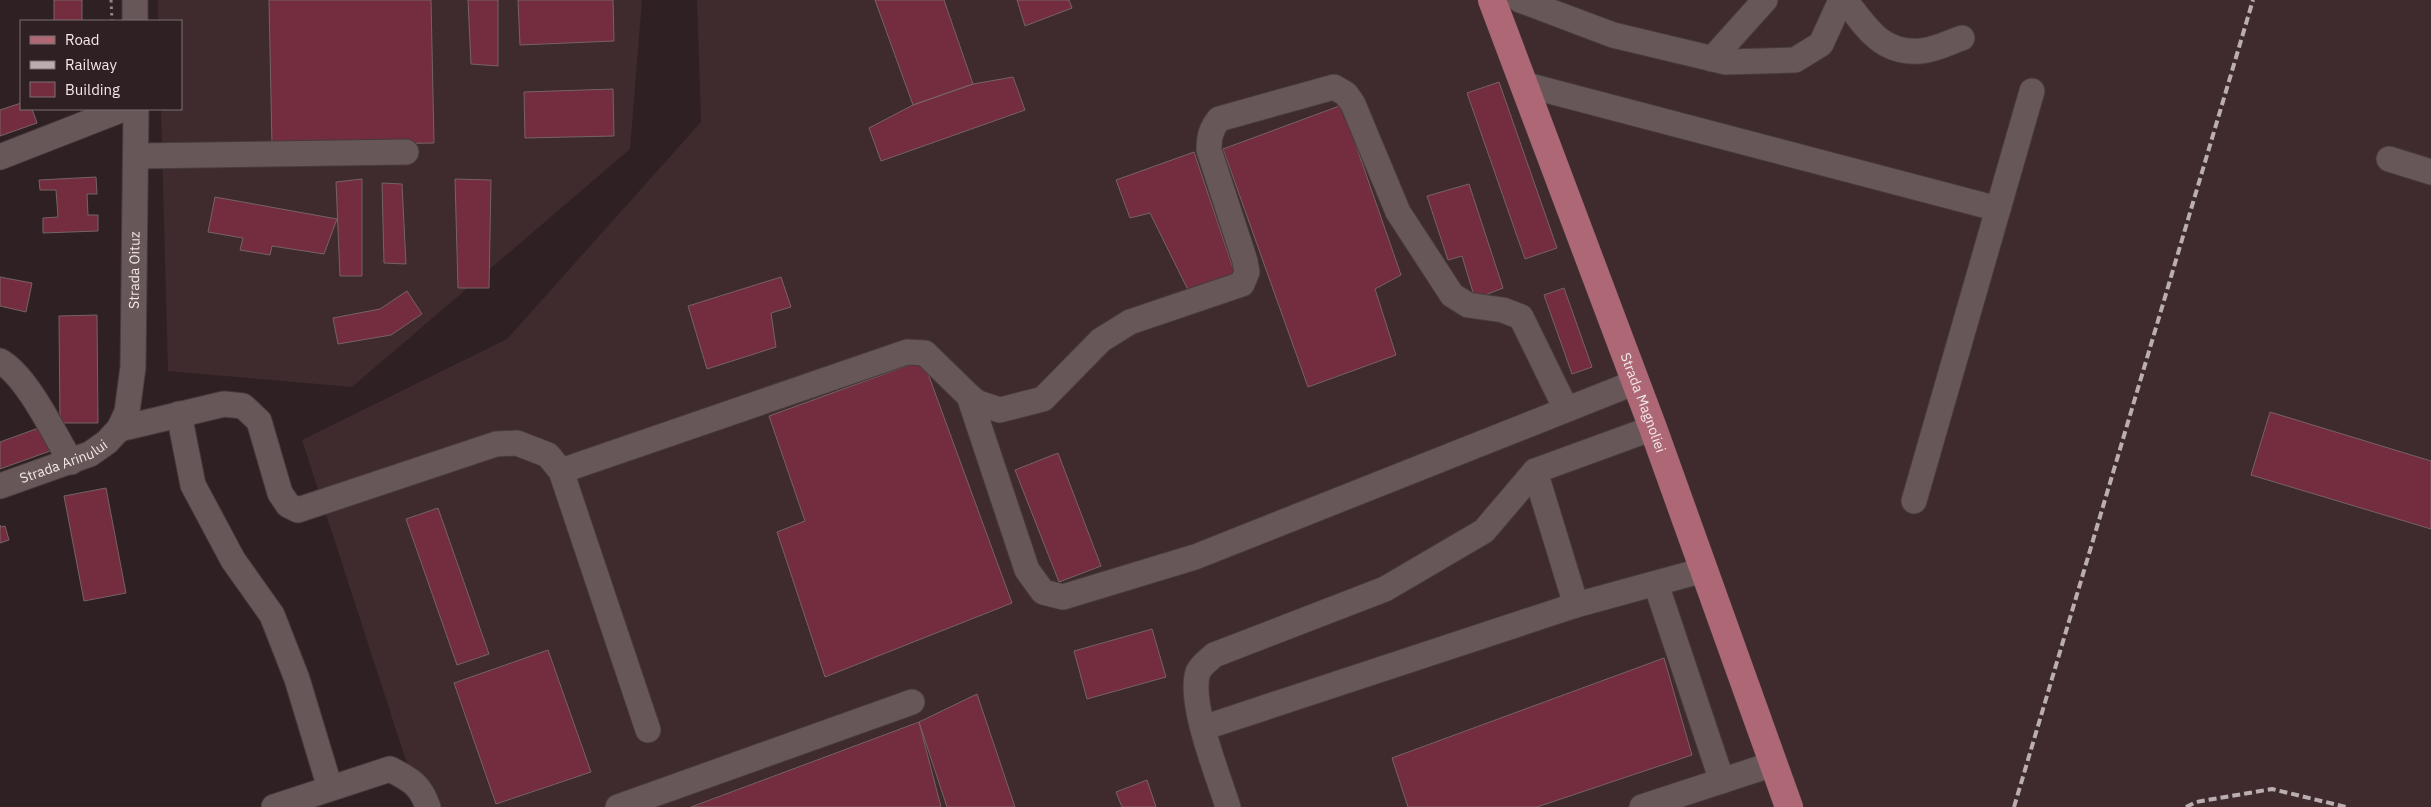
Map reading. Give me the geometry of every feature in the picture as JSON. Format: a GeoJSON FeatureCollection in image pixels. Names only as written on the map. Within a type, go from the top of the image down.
{"type":"FeatureCollection","features":[{"type":"Feature","properties":{"kind":"main road","name":"Strada Magnoliei"},"geometry":{"type":"LineString","coordinates":[[1492,0],[1653,428],[1789,807]]}},
{"type":"Feature","properties":{"kind":"street"},"geometry":{"type":"LineString","coordinates":[[135,0],[135,20]]}},
{"type":"Feature","properties":{"kind":"street"},"geometry":{"type":"LineString","coordinates":[[1520,0],[1613,35],[1726,62],[1796,60],[1821,44],[1843,0],[1871,33],[1893,50],[1922,51],[1962,38]]}},
{"type":"Feature","properties":{"kind":"street"},"geometry":{"type":"LineString","coordinates":[[1712,58],[1765,0]]}},
{"type":"Feature","properties":{"kind":"street"},"geometry":{"type":"LineString","coordinates":[[1523,84],[1998,209]]}},
{"type":"Feature","properties":{"kind":"street"},"geometry":{"type":"LineString","coordinates":[[561,471],[907,352],[925,353],[978,403],[1000,410],[1043,399],[1101,340],[1130,322],[1242,284],[1247,272],[1245,261],[1209,150],[1209,138],[1212,127],[1219,118],[1334,87],[1346,94],[1353,104],[1398,212],[1452,295],[1468,305],[1502,310],[1521,317],[1566,409]]}},
{"type":"Feature","properties":{"kind":"street"},"geometry":{"type":"LineString","coordinates":[[1914,501],[2032,91]]}},
{"type":"Feature","properties":{"kind":"street"},"geometry":{"type":"LineString","coordinates":[[0,157],[121,110]]}},
{"type":"Feature","properties":{"kind":"street","name":"Strada Oituz"},"geometry":{"type":"LineString","coordinates":[[120,428],[128,404],[133,367],[137,156],[136,110]]}},
{"type":"Feature","properties":{"kind":"street"},"geometry":{"type":"LineString","coordinates":[[137,156],[406,152]]}},
{"type":"Feature","properties":{"kind":"street"},"geometry":{"type":"LineString","coordinates":[[2388,159],[2431,172]]}},
{"type":"Feature","properties":{"kind":"street"},"geometry":{"type":"LineString","coordinates":[[0,361],[8,365],[25,384],[70,462]]}},
{"type":"Feature","properties":{"kind":"street"},"geometry":{"type":"LineString","coordinates":[[969,396],[1027,570],[1043,592],[1063,597],[1195,557],[1636,382]]}},
{"type":"Feature","properties":{"kind":"street"},"geometry":{"type":"LineString","coordinates":[[120,428],[224,404],[243,406],[259,421],[280,493],[288,505],[298,510],[496,444],[517,443],[548,455],[561,471],[648,730]]}},
{"type":"Feature","properties":{"kind":"street"},"geometry":{"type":"LineString","coordinates":[[179,414],[193,486],[233,560],[272,614],[297,679],[330,788]]}},
{"type":"Feature","properties":{"kind":"street","name":"Strada Arinului"},"geometry":{"type":"LineString","coordinates":[[0,486],[90,454],[107,442],[120,428]]}},
{"type":"Feature","properties":{"kind":"street"},"geometry":{"type":"LineString","coordinates":[[1228,807],[1203,728],[1195,689],[1199,670],[1214,655],[1384,589],[1484,531],[1535,471],[1653,428]]}},
{"type":"Feature","properties":{"kind":"street"},"geometry":{"type":"LineString","coordinates":[[1535,471],[1576,605]]}},
{"type":"Feature","properties":{"kind":"street"},"geometry":{"type":"LineString","coordinates":[[1203,728],[1576,605],[1704,570]]}},
{"type":"Feature","properties":{"kind":"street"},"geometry":{"type":"LineString","coordinates":[[1656,584],[1722,781]]}},
{"type":"Feature","properties":{"kind":"street"},"geometry":{"type":"LineString","coordinates":[[618,807],[912,702]]}},
{"type":"Feature","properties":{"kind":"street"},"geometry":{"type":"LineString","coordinates":[[1642,807],[1773,764]]}},
{"type":"Feature","properties":{"kind":"street"},"geometry":{"type":"LineString","coordinates":[[274,807],[390,769],[405,777],[422,791],[428,807]]}},
{"type":"Feature","properties":{"kind":"path"},"geometry":{"type":"LineString","coordinates":[[111,0],[112,20]]}},
{"type":"Feature","properties":{"kind":"shaded area"},"geometry":{"type":"Polygon","coordinates":[[[158,0],[642,0],[630,149],[352,387],[168,371],[161,110],[182,110],[182,20],[158,20],[158,0]]]}},
{"type":"Feature","properties":{"kind":"shaded area"},"geometry":{"type":"Polygon","coordinates":[[[697,0],[2431,0],[2431,807],[421,807],[302,440],[507,339],[701,122],[697,0]]]}},
{"type":"Feature","properties":{"kind":"building"},"geometry":{"type":"Polygon","coordinates":[[[54,0],[82,0],[82,20],[54,20],[54,0]]]}},
{"type":"Feature","properties":{"kind":"building"},"geometry":{"type":"Polygon","coordinates":[[[269,0],[431,0],[434,143],[272,146],[269,0]]]}},
{"type":"Feature","properties":{"kind":"building"},"geometry":{"type":"Polygon","coordinates":[[[468,0],[498,0],[498,66],[471,64],[468,0]]]}},
{"type":"Feature","properties":{"kind":"building"},"geometry":{"type":"Polygon","coordinates":[[[518,0],[613,0],[614,41],[520,45],[518,0]]]}},
{"type":"Feature","properties":{"kind":"building"},"geometry":{"type":"Polygon","coordinates":[[[875,0],[944,0],[973,84],[913,105],[875,0]]]}},
{"type":"Feature","properties":{"kind":"building"},"geometry":{"type":"Polygon","coordinates":[[[1017,0],[1069,0],[1072,8],[1025,26],[1017,0]]]}},
{"type":"Feature","properties":{"kind":"building"},"geometry":{"type":"Polygon","coordinates":[[[1013,77],[1025,110],[881,161],[869,128],[913,105],[973,84],[1013,77]]]}},
{"type":"Feature","properties":{"kind":"building"},"geometry":{"type":"Polygon","coordinates":[[[1499,82],[1557,248],[1525,259],[1467,93],[1499,82]]]}},
{"type":"Feature","properties":{"kind":"building"},"geometry":{"type":"Polygon","coordinates":[[[613,89],[614,136],[525,138],[524,92],[613,89]]]}},
{"type":"Feature","properties":{"kind":"building"},"geometry":{"type":"Polygon","coordinates":[[[20,103],[20,110],[32,110],[37,123],[0,136],[0,110],[20,103]]]}},
{"type":"Feature","properties":{"kind":"building"},"geometry":{"type":"Polygon","coordinates":[[[1342,105],[1401,275],[1375,289],[1396,355],[1308,387],[1223,149],[1342,105]]]}},
{"type":"Feature","properties":{"kind":"building"},"geometry":{"type":"Polygon","coordinates":[[[1194,152],[1235,274],[1188,290],[1150,213],[1130,218],[1116,180],[1194,152]]]}},
{"type":"Feature","properties":{"kind":"building"},"geometry":{"type":"Polygon","coordinates":[[[96,177],[97,194],[87,194],[88,215],[98,215],[98,231],[43,233],[43,218],[58,217],[56,190],[40,190],[39,180],[96,177]]]}},
{"type":"Feature","properties":{"kind":"building"},"geometry":{"type":"Polygon","coordinates":[[[362,179],[362,276],[340,276],[336,182],[362,179]]]}},
{"type":"Feature","properties":{"kind":"building"},"geometry":{"type":"Polygon","coordinates":[[[455,179],[491,180],[489,288],[458,288],[455,179]]]}},
{"type":"Feature","properties":{"kind":"building"},"geometry":{"type":"Polygon","coordinates":[[[382,183],[402,184],[406,264],[384,263],[382,183]]]}},
{"type":"Feature","properties":{"kind":"building"},"geometry":{"type":"Polygon","coordinates":[[[1469,184],[1503,288],[1475,299],[1462,256],[1448,260],[1427,196],[1469,184]]]}},
{"type":"Feature","properties":{"kind":"building"},"geometry":{"type":"Polygon","coordinates":[[[215,197],[337,219],[324,254],[272,246],[270,255],[240,250],[243,238],[208,232],[215,197]]]}},
{"type":"Feature","properties":{"kind":"building"},"geometry":{"type":"Polygon","coordinates":[[[0,277],[32,283],[26,312],[0,306],[0,277]]]}},
{"type":"Feature","properties":{"kind":"building"},"geometry":{"type":"Polygon","coordinates":[[[781,277],[791,307],[771,313],[776,347],[707,369],[688,306],[781,277]]]}},
{"type":"Feature","properties":{"kind":"building"},"geometry":{"type":"Polygon","coordinates":[[[1564,288],[1592,367],[1572,374],[1544,295],[1564,288]]]}},
{"type":"Feature","properties":{"kind":"building"},"geometry":{"type":"Polygon","coordinates":[[[407,291],[422,314],[391,335],[338,344],[333,318],[380,309],[407,291]]]}},
{"type":"Feature","properties":{"kind":"building"},"geometry":{"type":"Polygon","coordinates":[[[97,315],[98,423],[60,423],[59,316],[97,315]]]}},
{"type":"Feature","properties":{"kind":"building"},"geometry":{"type":"Polygon","coordinates":[[[923,360],[1012,603],[825,677],[777,532],[805,521],[769,416],[923,360]]]}},
{"type":"Feature","properties":{"kind":"building"},"geometry":{"type":"Polygon","coordinates":[[[2270,412],[2431,461],[2431,529],[2251,475],[2270,412]]]}},
{"type":"Feature","properties":{"kind":"building"},"geometry":{"type":"Polygon","coordinates":[[[44,426],[53,450],[0,469],[0,442],[44,426]]]}},
{"type":"Feature","properties":{"kind":"building"},"geometry":{"type":"Polygon","coordinates":[[[1058,453],[1101,566],[1059,582],[1015,470],[1058,453]]]}},
{"type":"Feature","properties":{"kind":"building"},"geometry":{"type":"Polygon","coordinates":[[[106,488],[126,593],[84,601],[64,496],[106,488]]]}},
{"type":"Feature","properties":{"kind":"building"},"geometry":{"type":"Polygon","coordinates":[[[438,508],[489,654],[457,665],[406,519],[438,508]]]}},
{"type":"Feature","properties":{"kind":"building"},"geometry":{"type":"Polygon","coordinates":[[[0,525],[1,527],[5,526],[9,540],[0,543],[0,525]]]}},
{"type":"Feature","properties":{"kind":"building"},"geometry":{"type":"Polygon","coordinates":[[[1152,629],[1166,677],[1087,699],[1074,651],[1152,629]]]}},
{"type":"Feature","properties":{"kind":"building"},"geometry":{"type":"Polygon","coordinates":[[[548,650],[591,772],[496,804],[454,683],[548,650]]]}},
{"type":"Feature","properties":{"kind":"building"},"geometry":{"type":"Polygon","coordinates":[[[1664,658],[1692,755],[1537,807],[1408,807],[1392,758],[1664,658]]]}},
{"type":"Feature","properties":{"kind":"building"},"geometry":{"type":"Polygon","coordinates":[[[977,694],[1015,807],[947,807],[919,722],[977,694]]]}},
{"type":"Feature","properties":{"kind":"building"},"geometry":{"type":"Polygon","coordinates":[[[919,722],[941,807],[691,807],[919,722]]]}},
{"type":"Feature","properties":{"kind":"building"},"geometry":{"type":"Polygon","coordinates":[[[1147,780],[1156,807],[1122,807],[1116,792],[1147,780]]]}},
{"type":"Feature","properties":{"kind":"railway"},"geometry":{"type":"LineString","coordinates":[[2014,807],[2253,0]]}},
{"type":"Feature","properties":{"kind":"railway"},"geometry":{"type":"LineString","coordinates":[[2186,807],[2196,802],[2272,789],[2346,807]]}}]}
